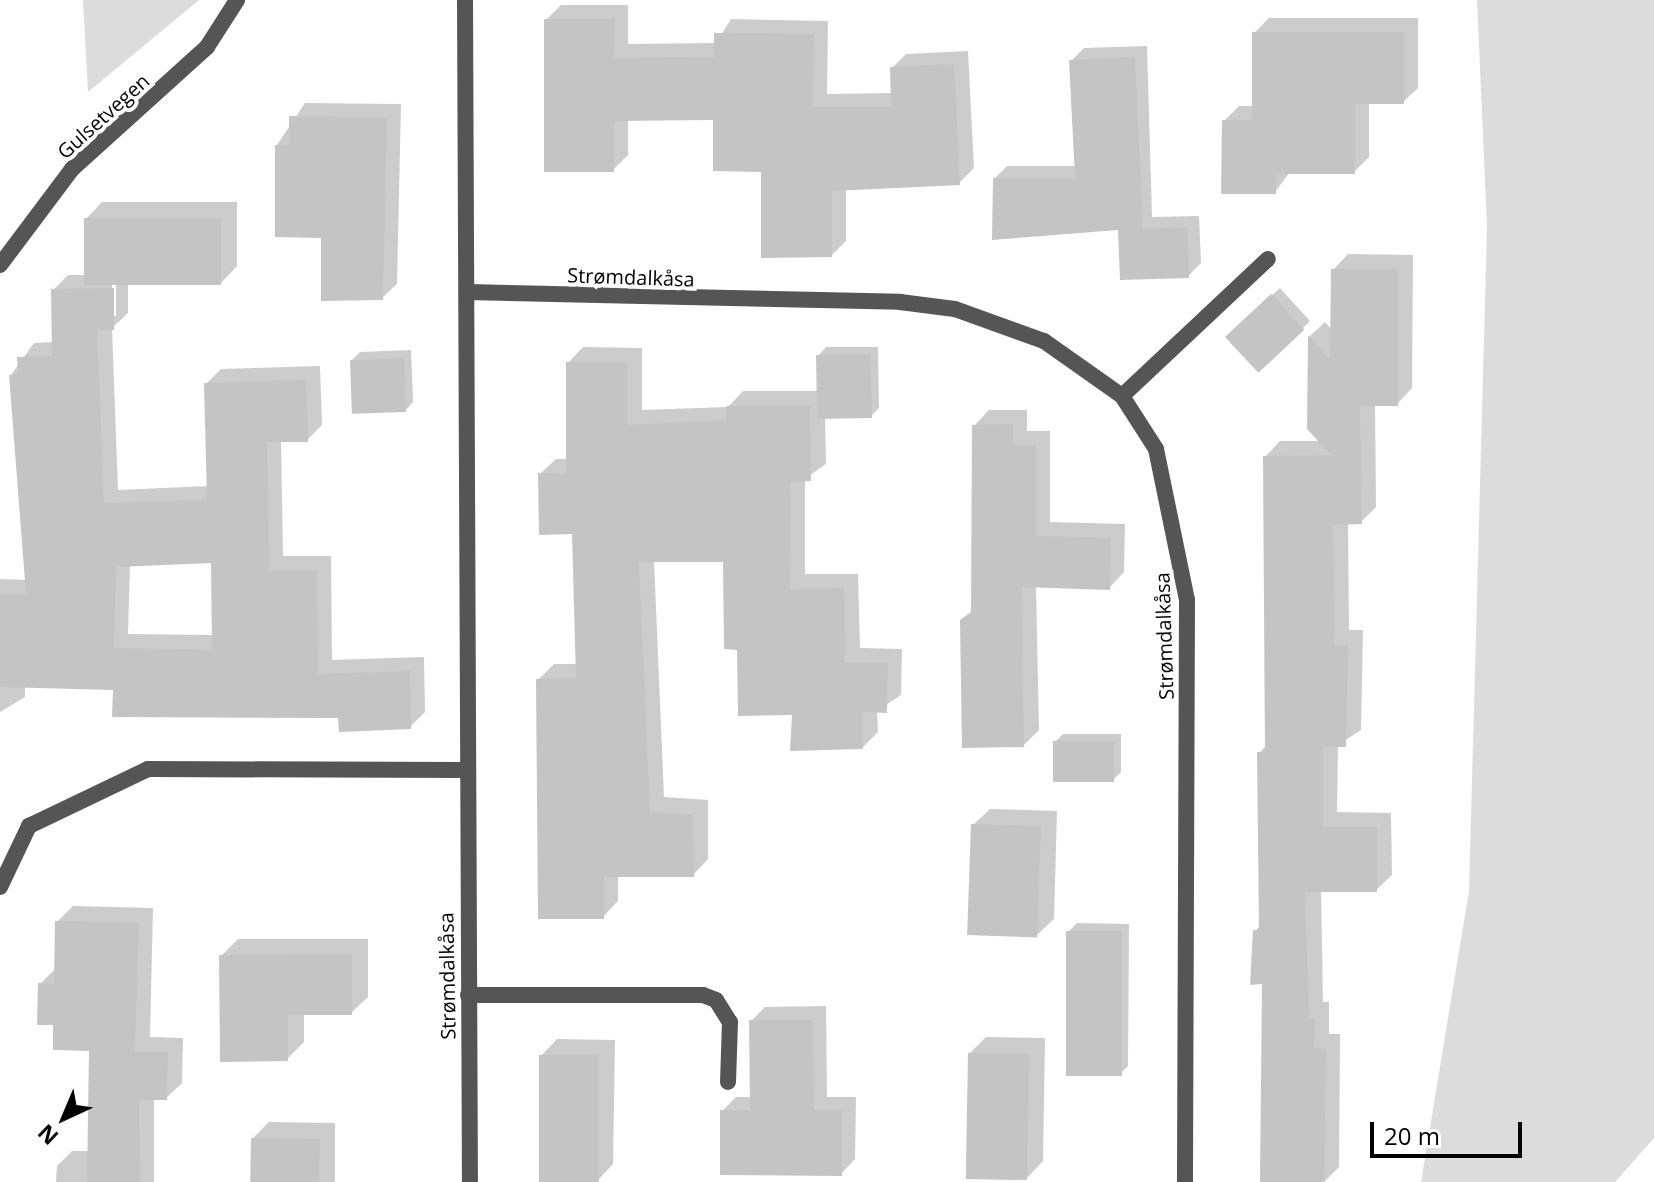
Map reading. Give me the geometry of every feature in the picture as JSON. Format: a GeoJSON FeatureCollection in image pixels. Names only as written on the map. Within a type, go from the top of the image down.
{"type":"FeatureCollection","features":[{"type":"Feature","properties":{"kind":"street","name":"Gulsetvegen"},"geometry":{"type":"LineString","coordinates":[[0,265],[72,169],[207,47],[237,0]]}},
{"type":"Feature","properties":{"kind":"street","name":"Strømdalkåsa"},"geometry":{"type":"LineString","coordinates":[[465,0],[464,770],[470,1182]]}},
{"type":"Feature","properties":{"kind":"street"},"geometry":{"type":"LineString","coordinates":[[1122,396],[1268,259]]}},
{"type":"Feature","properties":{"kind":"street","name":"Strømdalkåsa"},"geometry":{"type":"LineString","coordinates":[[467,292],[955,309],[1044,341],[1122,396],[1156,449],[1187,600],[1185,1182]]}},
{"type":"Feature","properties":{"kind":"street"},"geometry":{"type":"LineString","coordinates":[[0,887],[29,826],[148,769],[464,770]]}},
{"type":"Feature","properties":{"kind":"street"},"geometry":{"type":"LineString","coordinates":[[468,995],[703,995],[716,1000],[730,1022],[728,1082]]}},
{"type":"Feature","properties":{"kind":"shaded area"},"geometry":{"type":"Polygon","coordinates":[[[83,0],[199,0],[88,92],[83,0]]]}},
{"type":"Feature","properties":{"kind":"shaded area"},"geometry":{"type":"Polygon","coordinates":[[[1477,0],[1654,0],[1654,1138],[1615,1182],[1421,1182],[1469,891],[1487,227],[1477,0]]]}},
{"type":"Feature","properties":{"kind":"building"},"geometry":{"type":"Polygon","coordinates":[[[544,19],[615,19],[614,58],[714,57],[714,33],[814,34],[813,107],[891,107],[890,67],[954,64],[960,185],[832,191],[832,257],[761,258],[761,172],[713,171],[713,120],[614,121],[614,172],[544,172],[544,19]]]}},
{"type":"Feature","properties":{"kind":"building"},"geometry":{"type":"Polygon","coordinates":[[[1252,32],[1404,32],[1404,104],[1355,104],[1355,174],[1276,174],[1276,194],[1221,194],[1222,120],[1252,120],[1252,32]]]}},
{"type":"Feature","properties":{"kind":"building"},"geometry":{"type":"Polygon","coordinates":[[[1135,57],[1143,229],[1187,227],[1189,278],[1120,280],[1118,230],[992,240],[993,178],[1075,178],[1069,60],[1135,57]]]}},
{"type":"Feature","properties":{"kind":"building"},"geometry":{"type":"Polygon","coordinates":[[[289,116],[387,118],[383,300],[321,301],[321,238],[275,237],[275,145],[289,145],[289,116]]]}},
{"type":"Feature","properties":{"kind":"building"},"geometry":{"type":"Polygon","coordinates":[[[84,218],[221,218],[221,285],[84,285],[84,218]]]}},
{"type":"Feature","properties":{"kind":"building"},"geometry":{"type":"Polygon","coordinates":[[[1331,269],[1398,269],[1398,406],[1360,406],[1362,524],[1333,525],[1335,645],[1348,645],[1346,747],[1323,747],[1323,827],[1377,827],[1377,892],[1305,892],[1309,1017],[1315,1017],[1314,1048],[1326,1049],[1324,1182],[1260,1182],[1262,984],[1250,985],[1253,930],[1259,930],[1257,752],[1265,752],[1263,456],[1331,455],[1307,429],[1308,335],[1330,360],[1331,269]]]}},
{"type":"Feature","properties":{"kind":"building"},"geometry":{"type":"Polygon","coordinates":[[[114,288],[114,330],[97,330],[104,503],[207,500],[204,383],[306,380],[308,442],[267,442],[269,570],[317,570],[318,674],[410,671],[411,729],[339,732],[338,718],[112,717],[113,690],[0,687],[0,594],[26,594],[9,375],[18,374],[17,357],[52,356],[51,289],[114,288]],[[211,563],[116,567],[114,648],[212,650],[211,563]]]}},
{"type":"Feature","properties":{"kind":"building"},"geometry":{"type":"Polygon","coordinates":[[[1271,294],[1304,330],[1258,373],[1225,337],[1271,294]]]}},
{"type":"Feature","properties":{"kind":"building"},"geometry":{"type":"Polygon","coordinates":[[[871,354],[872,418],[817,419],[816,355],[871,354]]]}},
{"type":"Feature","properties":{"kind":"building"},"geometry":{"type":"Polygon","coordinates":[[[404,358],[406,412],[352,414],[350,360],[404,358]]]}},
{"type":"Feature","properties":{"kind":"building"},"geometry":{"type":"Polygon","coordinates":[[[566,362],[627,362],[627,425],[726,420],[726,406],[810,405],[811,481],[791,482],[790,589],[844,588],[845,663],[888,663],[887,713],[863,712],[863,749],[790,751],[792,715],[738,716],[737,650],[724,649],[723,562],[639,562],[650,812],[693,815],[694,877],[604,877],[604,919],[538,919],[536,679],[576,678],[572,534],[539,535],[538,473],[566,474],[566,362]]]}},
{"type":"Feature","properties":{"kind":"building"},"geometry":{"type":"Polygon","coordinates":[[[1013,424],[1013,445],[1036,445],[1036,536],[1111,538],[1110,590],[1022,587],[1024,747],[962,748],[960,620],[971,612],[972,425],[1013,424]]]}},
{"type":"Feature","properties":{"kind":"building"},"geometry":{"type":"Polygon","coordinates":[[[1053,741],[1114,741],[1114,782],[1053,782],[1053,741]]]}},
{"type":"Feature","properties":{"kind":"building"},"geometry":{"type":"Polygon","coordinates":[[[971,824],[1041,826],[1037,937],[967,935],[971,824]]]}},
{"type":"Feature","properties":{"kind":"building"},"geometry":{"type":"Polygon","coordinates":[[[55,921],[139,923],[135,1052],[168,1052],[167,1100],[139,1100],[140,1182],[87,1182],[89,1051],[53,1050],[53,1025],[37,1025],[38,983],[54,984],[55,921]]]}},
{"type":"Feature","properties":{"kind":"building"},"geometry":{"type":"Polygon","coordinates":[[[1066,931],[1122,931],[1122,1076],[1066,1076],[1066,931]]]}},
{"type":"Feature","properties":{"kind":"building"},"geometry":{"type":"Polygon","coordinates":[[[352,954],[352,1015],[288,1015],[288,1061],[220,1062],[219,955],[352,954]]]}},
{"type":"Feature","properties":{"kind":"building"},"geometry":{"type":"Polygon","coordinates":[[[749,1020],[813,1020],[814,1110],[842,1110],[842,1176],[720,1175],[720,1110],[750,1110],[749,1020]]]}},
{"type":"Feature","properties":{"kind":"building"},"geometry":{"type":"Polygon","coordinates":[[[968,1053],[1029,1054],[1027,1180],[966,1179],[968,1053]]]}},
{"type":"Feature","properties":{"kind":"building"},"geometry":{"type":"Polygon","coordinates":[[[539,1055],[599,1055],[599,1182],[539,1182],[539,1055]]]}},
{"type":"Feature","properties":{"kind":"building"},"geometry":{"type":"Polygon","coordinates":[[[251,1138],[320,1139],[319,1182],[250,1182],[251,1138]]]}}]}
